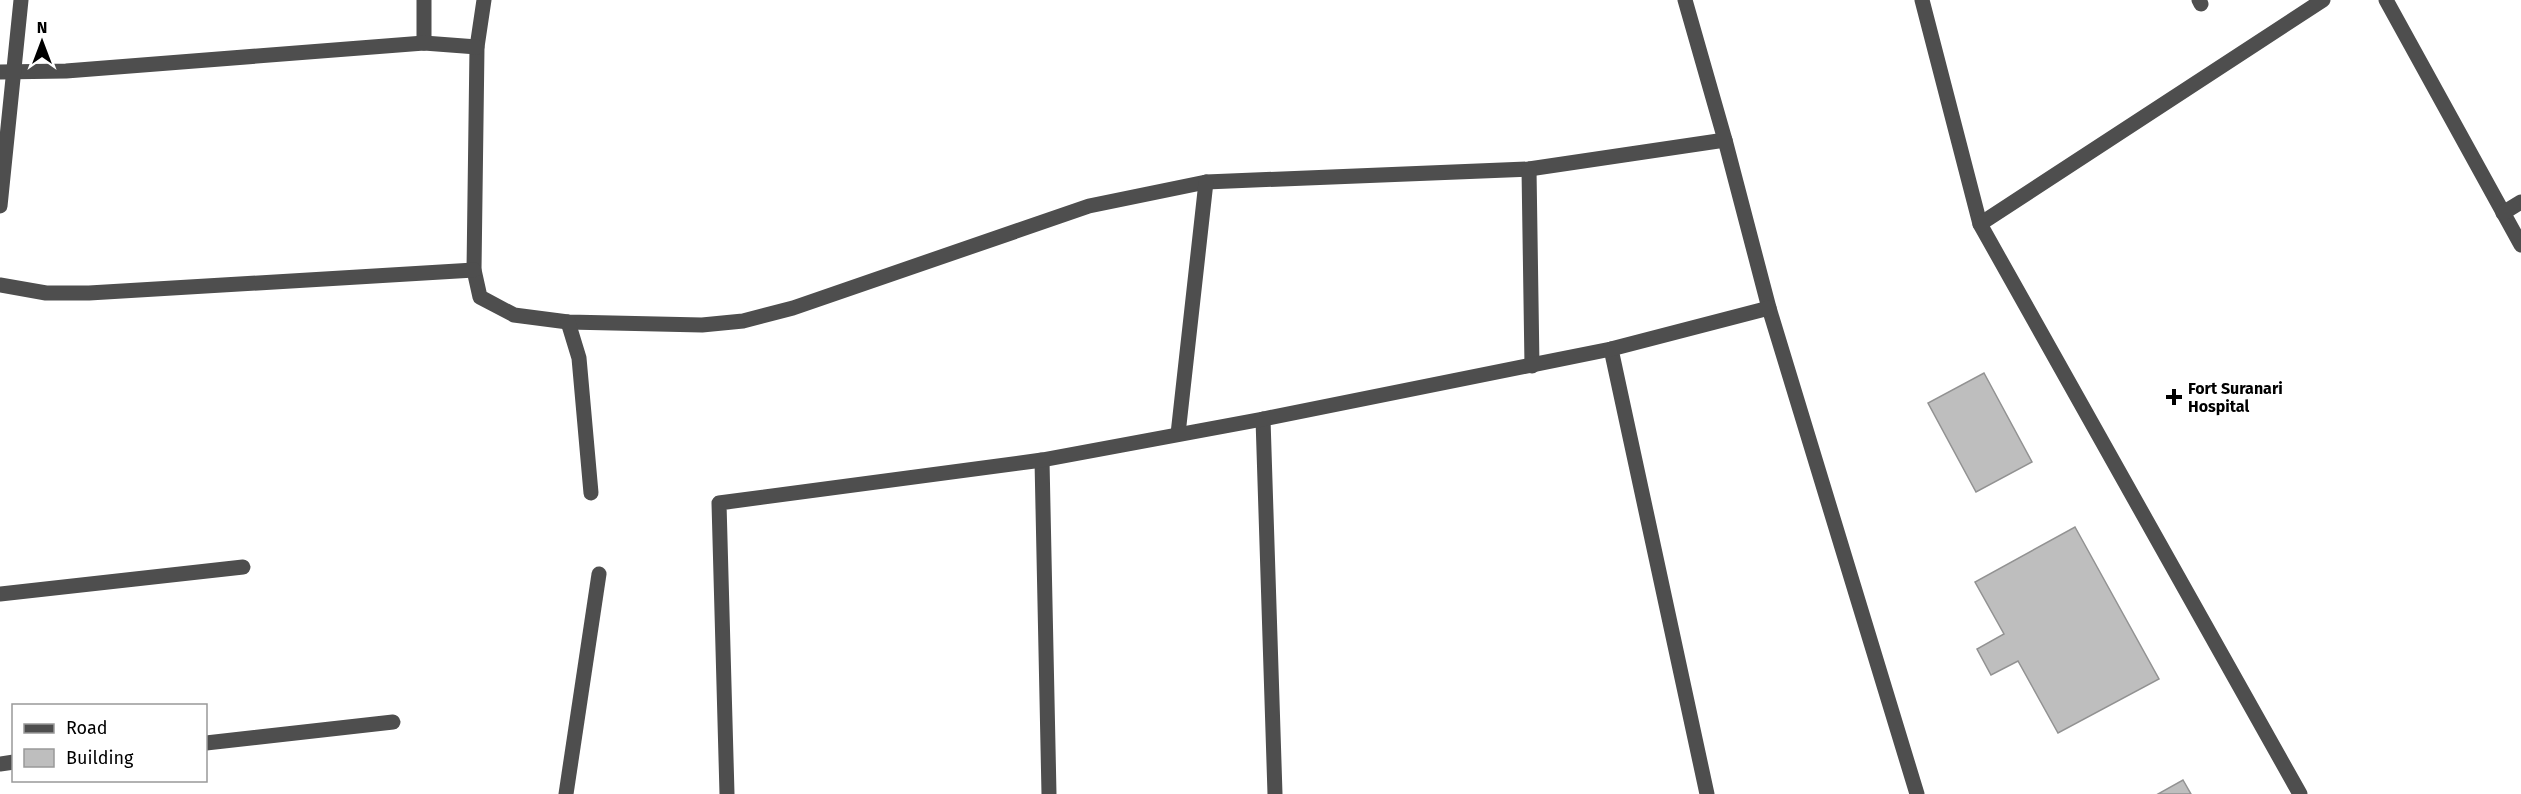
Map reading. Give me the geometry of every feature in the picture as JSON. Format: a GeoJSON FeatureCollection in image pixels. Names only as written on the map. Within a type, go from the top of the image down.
{"type":"FeatureCollection","features":[{"type":"Feature","properties":{"kind":"street"},"geometry":{"type":"LineString","coordinates":[[0,206],[7,71],[21,0]]}},
{"type":"Feature","properties":{"kind":"street"},"geometry":{"type":"LineString","coordinates":[[424,0],[424,43]]}},
{"type":"Feature","properties":{"kind":"street"},"geometry":{"type":"LineString","coordinates":[[484,0],[477,48],[474,270],[480,297],[514,315],[568,322],[702,325],[743,321],[793,308],[1089,206],[1206,182],[1529,169],[1725,140]]}},
{"type":"Feature","properties":{"kind":"street"},"geometry":{"type":"LineString","coordinates":[[1684,0],[1725,140],[1769,308],[1917,794]]}},
{"type":"Feature","properties":{"kind":"street"},"geometry":{"type":"LineString","coordinates":[[1922,0],[1980,224],[2300,794]]}},
{"type":"Feature","properties":{"kind":"street"},"geometry":{"type":"LineString","coordinates":[[1980,224],[2323,0]]}},
{"type":"Feature","properties":{"kind":"street"},"geometry":{"type":"LineString","coordinates":[[2386,0],[2521,245]]}},
{"type":"Feature","properties":{"kind":"street"},"geometry":{"type":"LineString","coordinates":[[7,71],[66,71],[424,43],[477,48]]}},
{"type":"Feature","properties":{"kind":"street"},"geometry":{"type":"LineString","coordinates":[[1529,169],[1532,366]]}},
{"type":"Feature","properties":{"kind":"street"},"geometry":{"type":"LineString","coordinates":[[1178,434],[1206,182]]}},
{"type":"Feature","properties":{"kind":"street"},"geometry":{"type":"LineString","coordinates":[[2503,213],[2521,202]]}},
{"type":"Feature","properties":{"kind":"street"},"geometry":{"type":"LineString","coordinates":[[0,285],[46,293],[89,293],[474,270]]}},
{"type":"Feature","properties":{"kind":"street"},"geometry":{"type":"LineString","coordinates":[[727,794],[719,504],[1042,460],[1263,419],[1611,349],[1769,308]]}},
{"type":"Feature","properties":{"kind":"street"},"geometry":{"type":"LineString","coordinates":[[568,322],[579,358],[591,493]]}},
{"type":"Feature","properties":{"kind":"street"},"geometry":{"type":"LineString","coordinates":[[1611,349],[1707,794]]}},
{"type":"Feature","properties":{"kind":"street"},"geometry":{"type":"LineString","coordinates":[[1263,419],[1275,794]]}},
{"type":"Feature","properties":{"kind":"street"},"geometry":{"type":"LineString","coordinates":[[1042,460],[1049,794]]}},
{"type":"Feature","properties":{"kind":"street"},"geometry":{"type":"LineString","coordinates":[[0,594],[243,567]]}},
{"type":"Feature","properties":{"kind":"street"},"geometry":{"type":"LineString","coordinates":[[566,794],[599,574]]}},
{"type":"Feature","properties":{"kind":"street"},"geometry":{"type":"LineString","coordinates":[[207,743],[393,722]]}},
{"type":"Feature","properties":{"kind":"building"},"geometry":{"type":"Polygon","coordinates":[[[1984,373],[2032,462],[1976,492],[1928,403],[1984,373]]]}},
{"type":"Feature","properties":{"kind":"building"},"geometry":{"type":"Polygon","coordinates":[[[2075,527],[2159,679],[2058,733],[2018,661],[1991,675],[1977,649],[2004,634],[1975,582],[2075,527]]]}},
{"type":"Feature","properties":{"kind":"building"},"geometry":{"type":"Polygon","coordinates":[[[2183,780],[2191,794],[2158,794],[2183,780]]]}},
{"type":"Feature","properties":{"kind":"place","name":"Fort Suranari Hospital"},"geometry":{"type":"Point","coordinates":[2174,397]}}]}
